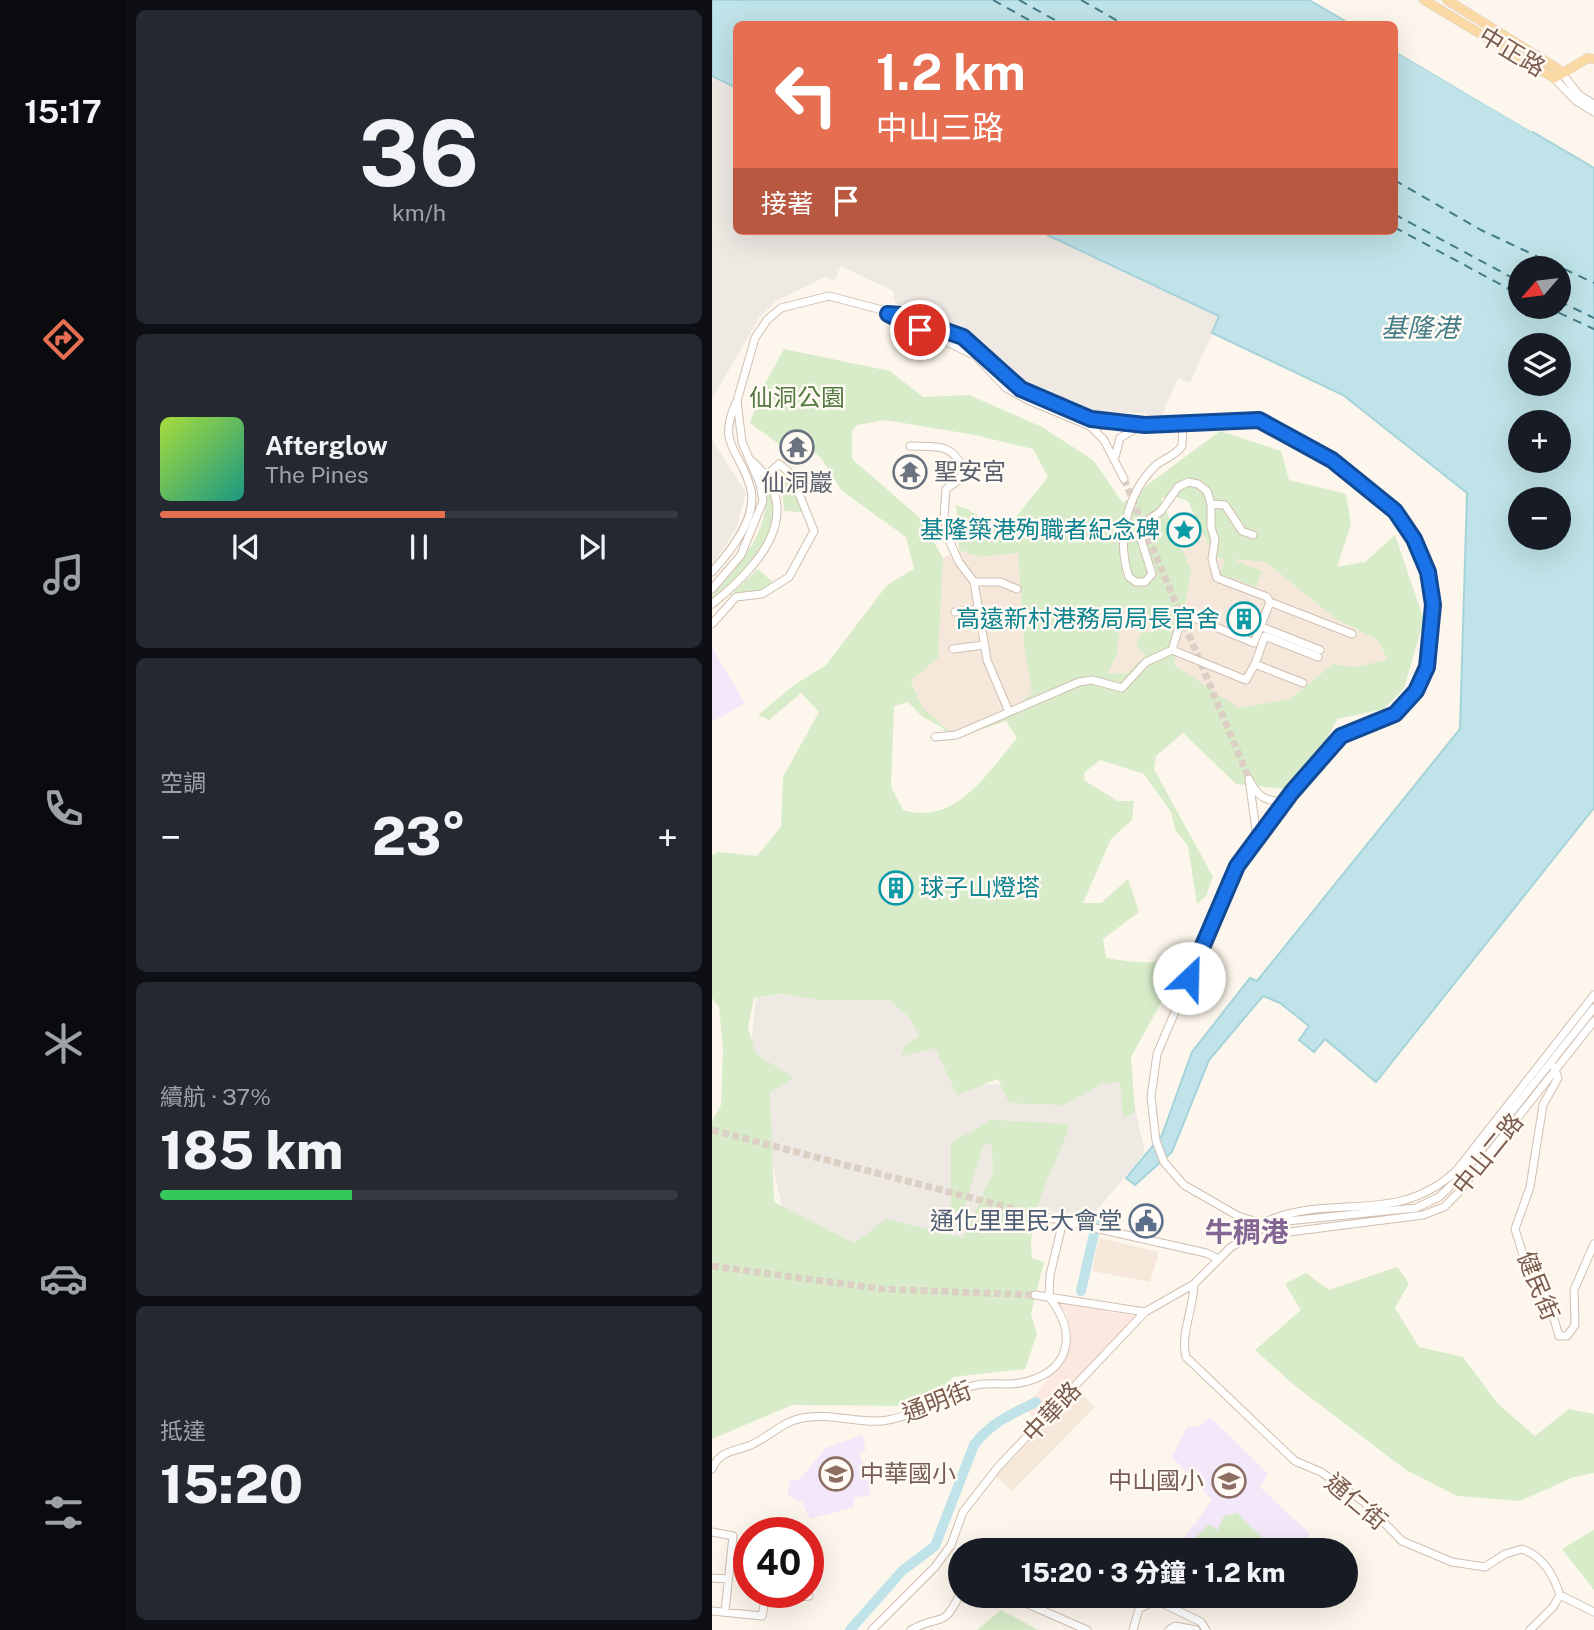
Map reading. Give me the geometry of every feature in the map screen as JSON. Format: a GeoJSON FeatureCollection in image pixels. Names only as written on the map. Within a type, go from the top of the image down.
{"type":"FeatureCollection","features":[{"type":"Feature","properties":{"kind":"main road","name":"中正路"},"geometry":{"type":"LineString","coordinates":[[1447,0],[1556,74]]}},
{"type":"Feature","properties":{"kind":"main road","name":"中正路"},"geometry":{"type":"LineString","coordinates":[[1431,2],[1556,74]]}},
{"type":"Feature","properties":{"kind":"main road"},"geometry":{"type":"LineString","coordinates":[[1556,74],[1587,53],[1594,53]]}},
{"type":"Feature","properties":{"kind":"main road"},"geometry":{"type":"LineString","coordinates":[[1556,74],[1588,58],[1594,59]]}},
{"type":"Feature","properties":{"kind":"street","name":"中正路"},"geometry":{"type":"LineString","coordinates":[[1556,74],[1579,95],[1594,104]]}},
{"type":"Feature","properties":{"kind":"street","name":"中正路"},"geometry":{"type":"LineString","coordinates":[[1556,74],[1576,101],[1594,112]]}},
{"type":"Feature","properties":{"kind":"street"},"geometry":{"type":"LineString","coordinates":[[712,572],[737,541],[752,500],[746,477],[728,440],[728,421],[737,401],[755,338],[767,320],[781,307],[829,296],[888,314],[955,343],[976,356],[1006,388],[1090,426],[1100,435],[1124,479]]}},
{"type":"Feature","properties":{"kind":"street"},"geometry":{"type":"LineString","coordinates":[[888,314],[901,315],[963,337],[1021,389],[1076,413],[1091,419],[1145,425]]}},
{"type":"Feature","properties":{"kind":"street"},"geometry":{"type":"LineString","coordinates":[[712,589],[741,555],[763,501],[760,484],[742,442],[737,401]]}},
{"type":"Feature","properties":{"kind":"street"},"geometry":{"type":"LineString","coordinates":[[1090,426],[1259,420],[1332,460],[1395,511],[1414,539],[1428,572],[1433,605],[1432,636],[1427,667],[1416,691],[1395,714],[1341,736],[1257,837]]}},
{"type":"Feature","properties":{"kind":"street"},"geometry":{"type":"LineString","coordinates":[[1183,424],[1182,446],[1152,470],[1128,512],[1123,530],[1129,577],[1136,582],[1145,582],[1152,574],[1139,533],[1147,521],[1161,511],[1178,486],[1188,482],[1198,484],[1207,491],[1211,504],[1211,527],[1215,540],[1212,559],[1217,578],[1352,634]]}},
{"type":"Feature","properties":{"kind":"street"},"geometry":{"type":"LineString","coordinates":[[1115,459],[1120,438],[1145,425]]}},
{"type":"Feature","properties":{"kind":"street"},"geometry":{"type":"LineString","coordinates":[[910,446],[946,447],[958,457],[964,469],[959,480],[946,489],[944,517],[949,540],[959,562],[974,582],[984,645],[994,679],[1009,712]]}},
{"type":"Feature","properties":{"kind":"street"},"geometry":{"type":"LineString","coordinates":[[712,604],[745,576],[773,535],[777,512],[767,475],[749,458]]}},
{"type":"Feature","properties":{"kind":"street"},"geometry":{"type":"LineString","coordinates":[[712,624],[736,597],[762,594],[789,577],[814,531],[791,474],[779,464],[767,475]]}},
{"type":"Feature","properties":{"kind":"street"},"geometry":{"type":"LineString","coordinates":[[1211,504],[1225,505],[1242,531],[1253,536]]}},
{"type":"Feature","properties":{"kind":"street"},"geometry":{"type":"LineString","coordinates":[[974,582],[1000,582],[1017,589]]}},
{"type":"Feature","properties":{"kind":"street"},"geometry":{"type":"LineString","coordinates":[[1172,650],[1179,627],[1189,616],[1254,643],[1270,602]]}},
{"type":"Feature","properties":{"kind":"street"},"geometry":{"type":"LineString","coordinates":[[955,612],[979,608]]}},
{"type":"Feature","properties":{"kind":"street"},"geometry":{"type":"LineString","coordinates":[[935,737],[956,736],[1079,682],[1092,680],[1122,688],[1146,662],[1172,650],[1246,680],[1265,636],[1319,654],[1262,627]]}},
{"type":"Feature","properties":{"kind":"street"},"geometry":{"type":"LineString","coordinates":[[953,649],[984,645]]}},
{"type":"Feature","properties":{"kind":"street"},"geometry":{"type":"LineString","coordinates":[[1255,664],[1303,683]]}},
{"type":"Feature","properties":{"kind":"street"},"geometry":{"type":"LineString","coordinates":[[1257,837],[1249,779],[1258,795],[1270,801],[1285,801]]}},
{"type":"Feature","properties":{"kind":"street","name":"中山二路"},"geometry":{"type":"LineString","coordinates":[[1257,837],[1237,866],[1157,1054],[1151,1097],[1156,1141],[1164,1162],[1184,1185],[1238,1216],[1289,1232],[1398,1220],[1444,1207],[1549,1063],[1594,1021]]}},
{"type":"Feature","properties":{"kind":"street"},"geometry":{"type":"LineString","coordinates":[[1549,1063],[1594,995]]}},
{"type":"Feature","properties":{"kind":"street","name":"中山二路"},"geometry":{"type":"LineString","coordinates":[[1263,1223],[1287,1213],[1407,1202],[1430,1193],[1457,1170],[1594,1008]]}},
{"type":"Feature","properties":{"kind":"street","name":"健民街"},"geometry":{"type":"LineString","coordinates":[[1549,1063],[1558,1077],[1543,1105],[1530,1187],[1515,1229],[1527,1268],[1548,1299],[1559,1336],[1567,1336],[1575,1325],[1574,1290],[1594,1244]]}},
{"type":"Feature","properties":{"kind":"street"},"geometry":{"type":"LineString","coordinates":[[1036,1215],[1206,1253],[1219,1259]]}},
{"type":"Feature","properties":{"kind":"street"},"geometry":{"type":"LineString","coordinates":[[1049,1297],[1050,1275],[1063,1221]]}},
{"type":"Feature","properties":{"kind":"street","name":"中華路"},"geometry":{"type":"LineString","coordinates":[[872,1630],[935,1567],[951,1545],[963,1512],[998,1467],[1145,1312],[1194,1284],[1231,1247],[1259,1231],[1263,1223]]}},
{"type":"Feature","properties":{"kind":"street","name":"通仁街"},"geometry":{"type":"LineString","coordinates":[[1194,1284],[1194,1303],[1184,1348],[1186,1357],[1295,1461],[1321,1472],[1364,1502],[1402,1542],[1452,1562],[1486,1567],[1515,1550],[1528,1551],[1542,1560],[1560,1595]]}},
{"type":"Feature","properties":{"kind":"street"},"geometry":{"type":"LineString","coordinates":[[1035,1295],[1145,1312]]}},
{"type":"Feature","properties":{"kind":"street","name":"通明街"},"geometry":{"type":"LineString","coordinates":[[712,1469],[716,1459],[731,1449],[751,1445],[791,1421],[823,1416],[886,1421],[930,1408],[974,1385],[1021,1383],[1049,1373],[1063,1358],[1068,1337],[1063,1314],[1049,1297]]}},
{"type":"Feature","properties":{"kind":"street"},"geometry":{"type":"LineString","coordinates":[[712,1532],[733,1536],[725,1612]]}},
{"type":"Feature","properties":{"kind":"street"},"geometry":{"type":"LineString","coordinates":[[712,1578],[728,1579]]}},
{"type":"Feature","properties":{"kind":"street"},"geometry":{"type":"LineString","coordinates":[[1530,1630],[1553,1607],[1560,1595],[1594,1612]]}},
{"type":"Feature","properties":{"kind":"street"},"geometry":{"type":"LineString","coordinates":[[1133,1630],[1139,1609],[1156,1600],[1201,1622],[1206,1630]]}},
{"type":"Feature","properties":{"kind":"street"},"geometry":{"type":"LineString","coordinates":[[712,1611],[762,1616],[764,1608]]}},
{"type":"Feature","properties":{"kind":"street"},"geometry":{"type":"LineString","coordinates":[[911,1630],[919,1625],[944,1623],[951,1617],[955,1608]]}},
{"type":"Feature","properties":{"kind":"street"},"geometry":{"type":"LineString","coordinates":[[1037,1608],[1087,1630]]}},
{"type":"Feature","properties":{"kind":"street"},"geometry":{"type":"LineString","coordinates":[[879,1630],[881,1619]]}},
{"type":"Feature","properties":{"kind":"street"},"geometry":{"type":"LineString","coordinates":[[1169,1630],[1175,1626],[1196,1630]]}},
{"type":"Feature","properties":{"kind":"shaded area"},"geometry":{"type":"Polygon","coordinates":[[[712,76],[733,86],[733,235],[1048,235],[1220,316],[1190,383],[1178,378],[1160,420],[1144,413],[1092,412],[1018,381],[983,342],[950,325],[904,310],[895,302],[893,291],[841,266],[835,280],[825,277],[776,301],[759,318],[712,399],[712,76]]]}},
{"type":"Feature","properties":{"kind":"shaded area"},"geometry":{"type":"Polygon","coordinates":[[[712,439],[746,493],[736,529],[712,566],[712,439]]]}},
{"type":"Feature","properties":{"kind":"shaded area"},"geometry":{"type":"Polygon","coordinates":[[[1203,533],[1214,557],[1266,562],[1334,618],[1378,640],[1387,661],[1355,667],[1333,664],[1290,699],[1239,708],[1174,665],[1191,571],[1181,552],[1203,533]]]}},
{"type":"Feature","properties":{"kind":"shaded area"},"geometry":{"type":"Polygon","coordinates":[[[959,550],[979,557],[1018,553],[1024,645],[1032,693],[1013,708],[951,733],[922,707],[911,680],[938,658],[943,558],[959,550]]]}},
{"type":"Feature","properties":{"kind":"shaded area"},"geometry":{"type":"Polygon","coordinates":[[[1131,606],[1147,614],[1153,632],[1145,655],[1128,673],[1107,674],[1117,655],[1121,609],[1131,606]]]}},
{"type":"Feature","properties":{"kind":"shaded area"},"geometry":{"type":"Polygon","coordinates":[[[712,647],[745,703],[712,722],[712,647]]]}},
{"type":"Feature","properties":{"kind":"shaded area"},"geometry":{"type":"Polygon","coordinates":[[[893,981],[961,1085],[1129,1081],[1145,1153],[1085,1224],[1011,1196],[974,1267],[787,1228],[749,1062],[756,998],[893,981]]]}},
{"type":"Feature","properties":{"kind":"shaded area"},"geometry":{"type":"Polygon","coordinates":[[[1099,1238],[1159,1252],[1150,1282],[1092,1271],[1099,1238]]]}},
{"type":"Feature","properties":{"kind":"shaded area"},"geometry":{"type":"Polygon","coordinates":[[[1056,1302],[1139,1317],[1036,1420],[1024,1408],[1066,1358],[1071,1337],[1066,1312],[1056,1302]]]}},
{"type":"Feature","properties":{"kind":"shaded area"},"geometry":{"type":"Polygon","coordinates":[[[1079,1391],[1095,1407],[1012,1491],[996,1476],[1079,1391]]]}},
{"type":"Feature","properties":{"kind":"shaded area","name":"中山國小"},"geometry":{"type":"Polygon","coordinates":[[[1210,1417],[1268,1474],[1260,1487],[1310,1534],[1306,1538],[1184,1538],[1212,1500],[1172,1457],[1187,1427],[1198,1427],[1210,1417]]]}},
{"type":"Feature","properties":{"kind":"shaded area","name":"中華國小"},"geometry":{"type":"Polygon","coordinates":[[[862,1435],[866,1450],[859,1454],[871,1479],[870,1495],[854,1498],[854,1507],[809,1517],[802,1502],[788,1496],[789,1481],[800,1479],[826,1448],[862,1435]]]}},
{"type":"Feature","properties":{"kind":"green space","name":"仙洞公園"},"geometry":{"type":"Polygon","coordinates":[[[784,349],[890,371],[923,397],[969,395],[1042,427],[1093,460],[1123,503],[1220,431],[1281,451],[1289,480],[1346,494],[1351,524],[1337,567],[1365,562],[1395,535],[1424,620],[1404,688],[1384,709],[1337,719],[1315,763],[1284,789],[1236,784],[1183,733],[1156,756],[1154,769],[1213,877],[1206,896],[1197,904],[1188,846],[1175,829],[1171,812],[1144,774],[1100,760],[1084,773],[1085,781],[1118,801],[1134,801],[1132,820],[1111,839],[1083,903],[1101,903],[1128,879],[1139,912],[1103,939],[1106,958],[1148,962],[1188,954],[1131,1057],[1135,1112],[1123,1118],[1120,1082],[1102,1084],[1063,1105],[1009,1103],[998,1079],[957,1095],[935,1048],[901,1057],[905,1046],[919,1036],[910,1018],[889,1000],[820,1000],[783,994],[754,998],[748,1027],[756,1054],[794,1078],[770,1092],[774,1202],[854,1243],[886,1219],[963,1238],[993,1173],[992,1143],[983,1146],[964,1209],[951,1214],[951,1143],[991,1120],[1070,1124],[1033,1223],[1032,1258],[1044,1262],[1031,1314],[1037,1334],[1025,1369],[953,1377],[924,1406],[792,1405],[712,1439],[712,1121],[721,1105],[723,1049],[719,1007],[712,998],[712,855],[718,852],[757,856],[781,827],[783,777],[819,712],[801,693],[769,720],[758,715],[794,685],[826,665],[887,585],[914,569],[906,537],[842,491],[821,458],[798,438],[783,447],[750,423],[760,393],[784,349]],[[885,420],[857,425],[852,431],[852,459],[920,518],[943,558],[938,658],[911,681],[922,707],[951,733],[1013,708],[1032,693],[1024,645],[1018,553],[979,557],[959,550],[956,505],[969,510],[1003,533],[1048,477],[1033,449],[975,435],[885,420]],[[1173,496],[1161,498],[1191,571],[1174,665],[1239,708],[1290,699],[1333,664],[1355,667],[1387,660],[1378,640],[1334,618],[1266,562],[1232,559],[1262,571],[1256,587],[1220,574],[1225,559],[1214,557],[1188,501],[1173,496]],[[1131,606],[1121,609],[1117,655],[1107,674],[1128,673],[1145,655],[1136,646],[1141,633],[1153,632],[1147,614],[1131,606]],[[908,702],[894,706],[891,787],[903,810],[922,813],[939,810],[954,803],[982,780],[1017,738],[1006,721],[948,741],[943,728],[923,717],[908,702]]]}},
{"type":"Feature","properties":{"kind":"green space"},"geometry":{"type":"Polygon","coordinates":[[[758,471],[769,491],[773,510],[771,527],[765,543],[754,558],[712,601],[712,595],[748,551],[761,525],[765,512],[765,496],[758,471]]]}},
{"type":"Feature","properties":{"kind":"green space"},"geometry":{"type":"Polygon","coordinates":[[[781,481],[791,482],[802,512],[784,511],[781,481]]]}},
{"type":"Feature","properties":{"kind":"green space"},"geometry":{"type":"Polygon","coordinates":[[[758,569],[775,584],[761,593],[737,595],[734,592],[758,569]]]}},
{"type":"Feature","properties":{"kind":"green space"},"geometry":{"type":"Polygon","coordinates":[[[1397,1267],[1409,1283],[1395,1308],[1419,1347],[1463,1357],[1498,1404],[1535,1436],[1569,1409],[1594,1414],[1594,1473],[1574,1477],[1520,1501],[1457,1496],[1406,1470],[1294,1385],[1255,1350],[1301,1310],[1285,1284],[1306,1273],[1329,1290],[1397,1267]]]}},
{"type":"Feature","properties":{"kind":"green space"},"geometry":{"type":"Polygon","coordinates":[[[1237,1513],[1263,1538],[1196,1537],[1209,1524],[1217,1531],[1224,1516],[1237,1513]]]}},
{"type":"Feature","properties":{"kind":"green space"},"geometry":{"type":"Polygon","coordinates":[[[1594,1530],[1594,1590],[1562,1549],[1594,1530]]]}},
{"type":"Feature","properties":{"kind":"green space"},"geometry":{"type":"Polygon","coordinates":[[[1001,1610],[1038,1630],[977,1630],[1001,1610]]]}},
{"type":"Feature","properties":{"kind":"water"},"geometry":{"type":"Polygon","coordinates":[[[712,0],[1309,0],[1345,21],[733,21],[733,86],[712,76],[712,0]]]}},
{"type":"Feature","properties":{"kind":"water","name":"基隆港"},"geometry":{"type":"Polygon","coordinates":[[[1398,53],[1594,168],[1594,808],[1376,1082],[1325,1039],[1314,1052],[1299,1040],[1309,1026],[1280,1003],[1263,996],[1209,1060],[1172,1152],[1135,1185],[1126,1178],[1162,1135],[1192,1052],[1250,978],[1257,981],[1460,729],[1467,493],[1343,395],[1212,333],[1219,316],[1047,235],[1398,235],[1398,53]]]}},
{"type":"Feature","properties":{"kind":"pier"},"geometry":{"type":"Polygon","coordinates":[[[1398,49],[1534,129],[1532,132],[1398,53],[1398,49]]]}},
{"type":"Feature","properties":{"kind":"waterway"},"geometry":{"type":"LineString","coordinates":[[1081,1291],[1096,1225]]}},
{"type":"Feature","properties":{"kind":"waterway"},"geometry":{"type":"LineString","coordinates":[[850,1630],[902,1571],[935,1546],[974,1445],[980,1437],[994,1425],[1036,1402]]}},
{"type":"Feature","properties":{"kind":"ferry route"},"geometry":{"type":"LineString","coordinates":[[993,0],[1031,21]]}},
{"type":"Feature","properties":{"kind":"ferry route"},"geometry":{"type":"LineString","coordinates":[[1019,0],[1057,21]]}},
{"type":"Feature","properties":{"kind":"ferry route"},"geometry":{"type":"LineString","coordinates":[[1081,0],[1118,21]]}},
{"type":"Feature","properties":{"kind":"ferry route"},"geometry":{"type":"LineString","coordinates":[[1398,182],[1481,230],[1594,283]]}},
{"type":"Feature","properties":{"kind":"ferry route"},"geometry":{"type":"LineString","coordinates":[[1398,216],[1508,276]]}},
{"type":"Feature","properties":{"kind":"ferry route"},"geometry":{"type":"LineString","coordinates":[[1398,229],[1508,289]]}},
{"type":"Feature","properties":{"kind":"ferry route"},"geometry":{"type":"LineString","coordinates":[[1571,307],[1594,318]]}},
{"type":"Feature","properties":{"kind":"ferry route"},"geometry":{"type":"LineString","coordinates":[[1571,318],[1594,329]]}},
{"type":"Feature","properties":{"kind":"tunnel"},"geometry":{"type":"LineString","coordinates":[[1124,479],[1249,779]]}},
{"type":"Feature","properties":{"kind":"tunnel"},"geometry":{"type":"LineString","coordinates":[[712,1130],[1037,1215]]}},
{"type":"Feature","properties":{"kind":"tunnel"},"geometry":{"type":"LineString","coordinates":[[712,1266],[882,1289],[1035,1295]]}},
{"type":"Feature","properties":{"kind":"place","name":"仙洞巖"},"geometry":{"type":"Point","coordinates":[797,447]}},
{"type":"Feature","properties":{"kind":"place","name":"聖安宮"},"geometry":{"type":"Point","coordinates":[910,472]}},
{"type":"Feature","properties":{"kind":"place","name":"基隆築港殉職者紀念碑"},"geometry":{"type":"Point","coordinates":[1184,530]}},
{"type":"Feature","properties":{"kind":"place","name":"高遠新村港務局局長官舍"},"geometry":{"type":"Point","coordinates":[1244,619]}},
{"type":"Feature","properties":{"kind":"place","name":"球子山燈塔"},"geometry":{"type":"Point","coordinates":[896,888]}},
{"type":"Feature","properties":{"kind":"place","name":"通化里里民大會堂"},"geometry":{"type":"Point","coordinates":[1146,1221]}},
{"type":"Feature","properties":{"kind":"place","name":"中華國小"},"geometry":{"type":"Point","coordinates":[836,1474]}},
{"type":"Feature","properties":{"kind":"place","name":"中山國小"},"geometry":{"type":"Point","coordinates":[1229,1481]}},
{"type":"Feature","properties":{"kind":"district","name":"牛稠港"},"geometry":{"type":"Point","coordinates":[1247,1232]}},
{"type":"Feature","properties":{"kind":"route"},"geometry":{"type":"LineString","coordinates":[[920,330],[888,314],[901,315],[963,337],[989,357],[1021,389],[1091,419],[1145,425],[1259,420],[1332,460],[1395,511],[1414,539],[1428,572],[1433,605],[1432,636],[1427,667],[1416,691],[1407,704],[1395,714],[1341,736],[1292,792],[1247,849],[1237,866],[1189,978]]}}]}
